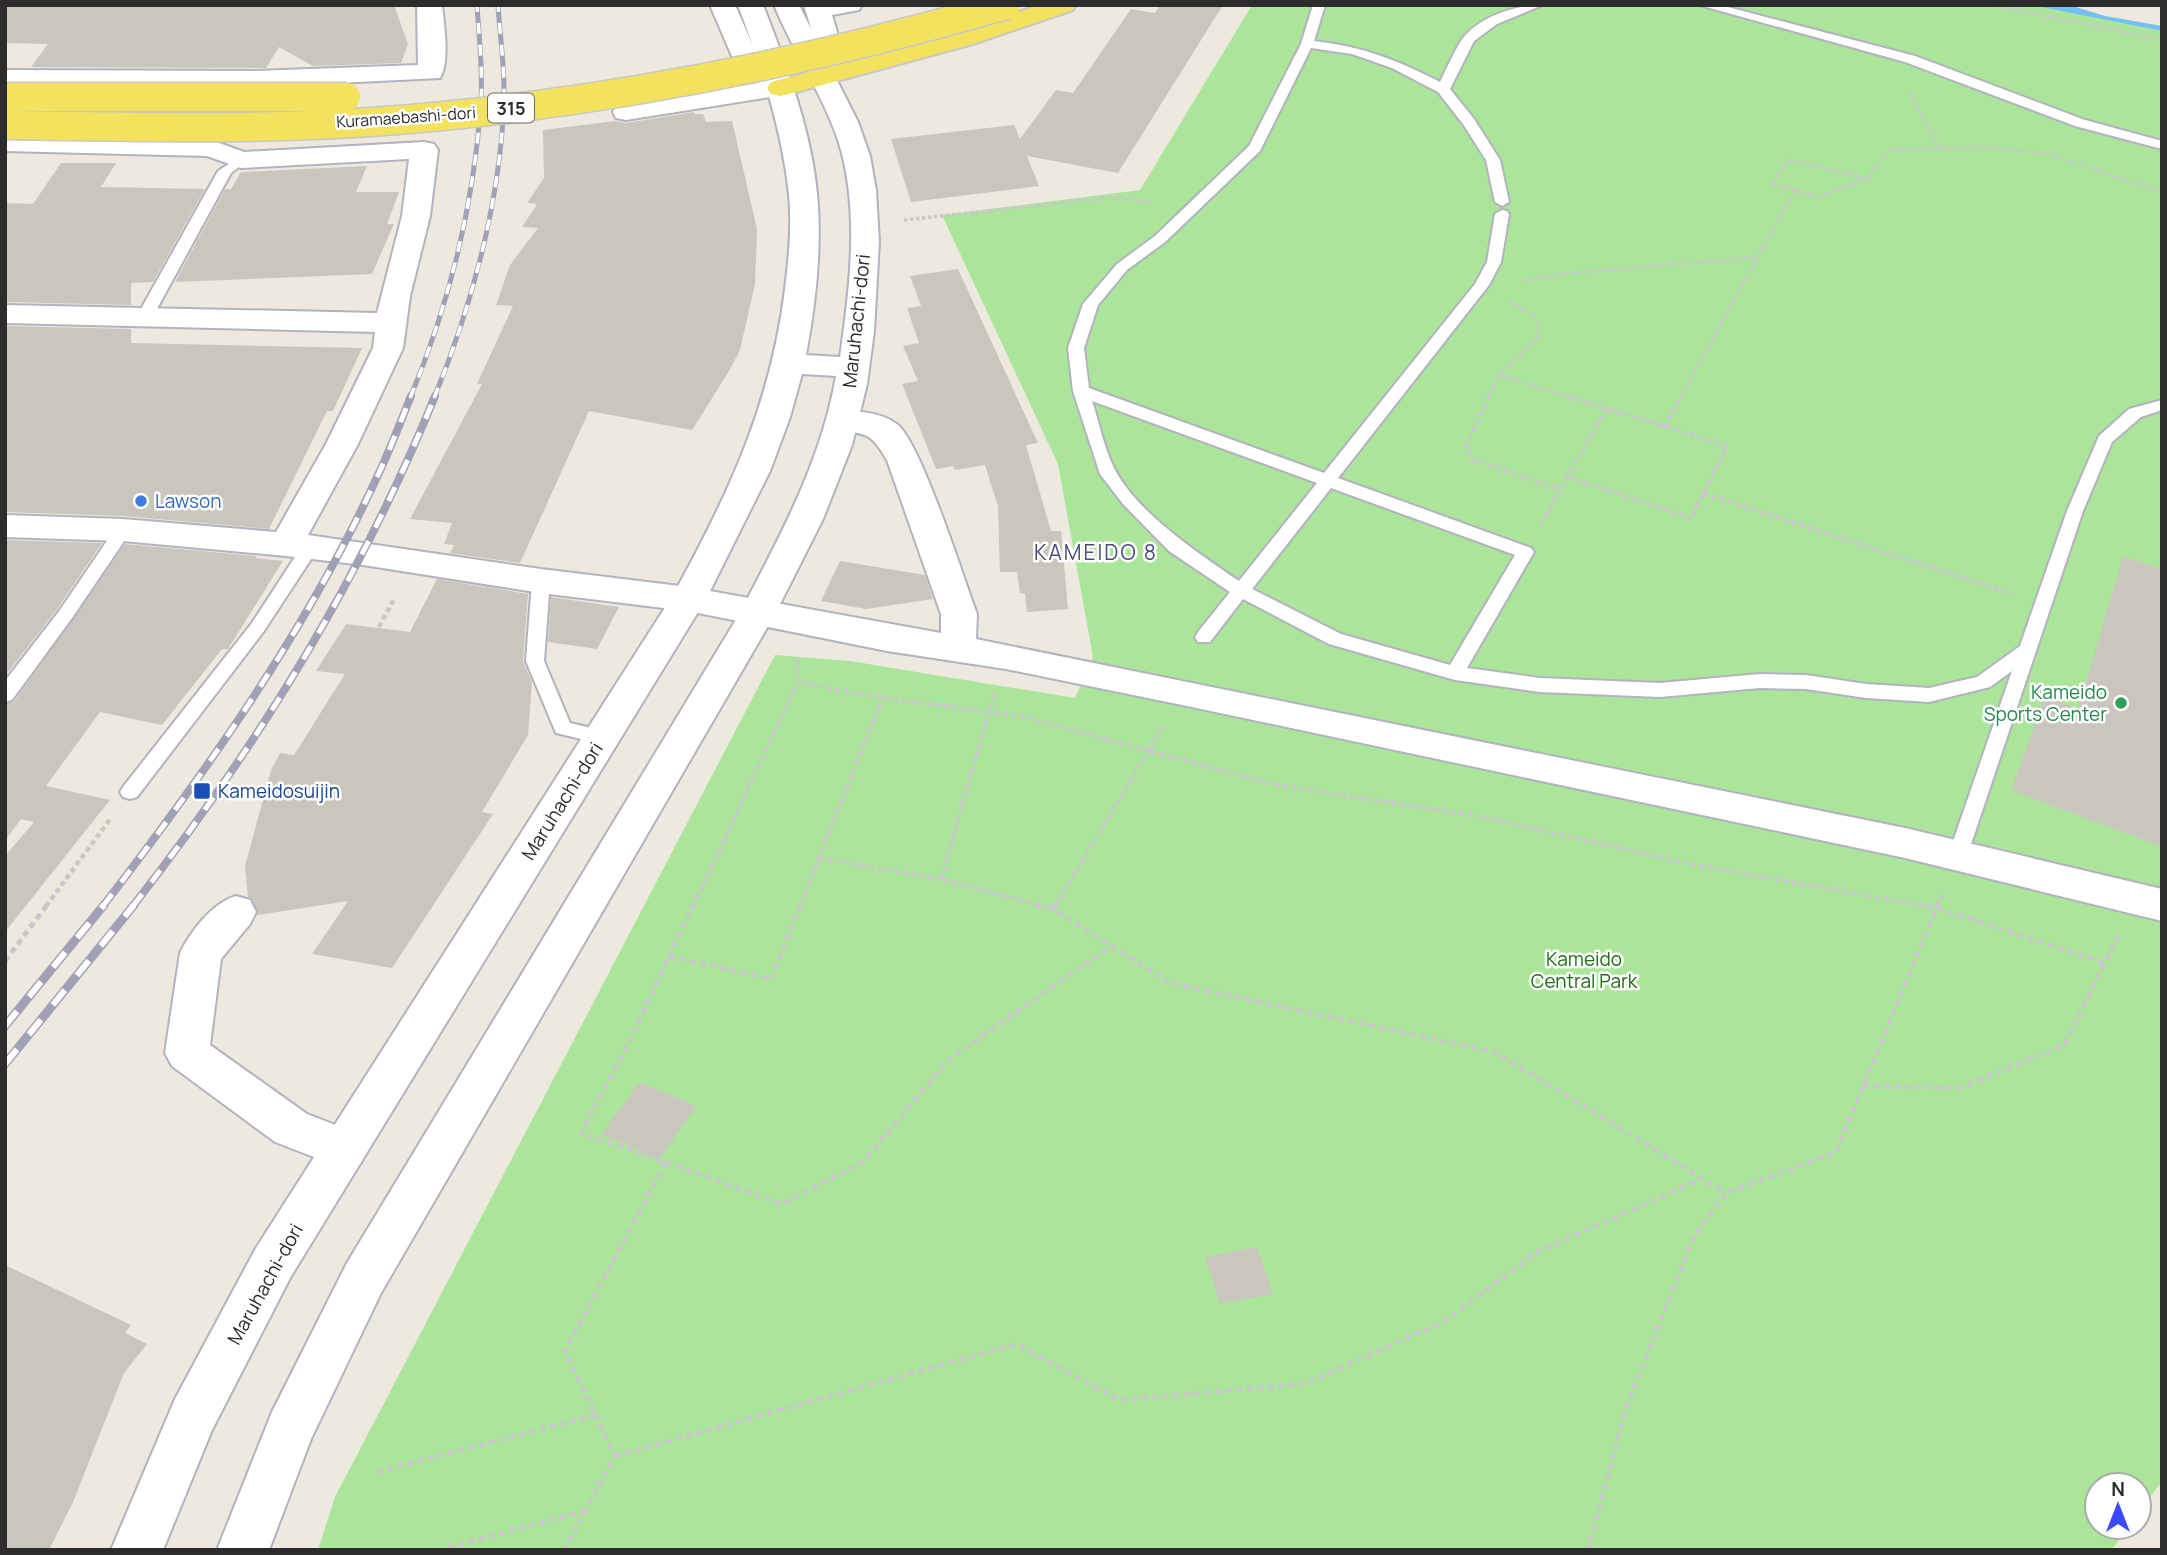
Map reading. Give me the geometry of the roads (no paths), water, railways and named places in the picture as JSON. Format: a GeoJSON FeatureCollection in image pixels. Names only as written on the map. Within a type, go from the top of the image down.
{"type":"FeatureCollection","features":[{"type":"Feature","properties":{"kind":"main road","name":"Kuramaebashi-dori"},"geometry":{"type":"LineString","coordinates":[[497,85],[616,72],[714,56],[867,22],[926,5]]}},
{"type":"Feature","properties":{"kind":"main road","name":"Kuramaebashi-dori"},"geometry":{"type":"LineString","coordinates":[[5,125],[153,128],[277,126],[548,104],[744,74],[840,53],[1006,5]]}},
{"type":"Feature","properties":{"kind":"main road"},"geometry":{"type":"LineString","coordinates":[[780,88],[964,39],[1063,5]]}},
{"type":"Feature","properties":{"kind":"main road","name":"Kuramaebashi-dori"},"geometry":{"type":"LineString","coordinates":[[7,85],[306,98],[439,81]]}},
{"type":"Feature","properties":{"kind":"street"},"geometry":{"type":"LineString","coordinates":[[298,545],[388,348],[395,296],[416,216],[424,150],[439,81],[429,5]]}},
{"type":"Feature","properties":{"kind":"street"},"geometry":{"type":"LineString","coordinates":[[722,5],[747,61],[780,88]]}},
{"type":"Feature","properties":{"kind":"street"},"geometry":{"type":"LineString","coordinates":[[787,13],[850,5]]}},
{"type":"Feature","properties":{"kind":"street","name":"Maruhachi-dori"},"geometry":{"type":"LineString","coordinates":[[137,1550],[193,1416],[273,1263],[688,599],[727,526],[765,442],[783,389],[797,312],[805,231],[798,160],[780,88],[787,13]]}},
{"type":"Feature","properties":{"kind":"street","name":"Maruhachi-dori"},"geometry":{"type":"LineString","coordinates":[[243,1550],[290,1429],[364,1278],[757,614],[803,525],[842,421],[854,367],[860,312],[865,224],[860,178],[852,142],[823,78],[787,13]]}},
{"type":"Feature","properties":{"kind":"street"},"geometry":{"type":"LineString","coordinates":[[626,112],[780,88]]}},
{"type":"Feature","properties":{"kind":"street"},"geometry":{"type":"LineString","coordinates":[[5,143],[211,148],[241,160],[424,150]]}},
{"type":"Feature","properties":{"kind":"street"},"geometry":{"type":"LineString","coordinates":[[5,314],[393,323]]}},
{"type":"Feature","properties":{"kind":"street"},"geometry":{"type":"LineString","coordinates":[[787,364],[854,367]]}},
{"type":"Feature","properties":{"kind":"street"},"geometry":{"type":"LineString","coordinates":[[842,421],[870,424],[887,433],[903,460],[959,614],[960,631],[955,647]]}},
{"type":"Feature","properties":{"kind":"street"},"geometry":{"type":"LineString","coordinates":[[5,526],[123,530],[298,545],[541,581],[688,599],[757,614],[1006,656],[1958,856],[2149,902]]}},
{"type":"Feature","properties":{"kind":"street"},"geometry":{"type":"LineString","coordinates":[[236,912],[201,953],[187,1053],[291,1128],[345,1150]]}},
{"type":"Feature","properties":{"kind":"lane"},"geometry":{"type":"LineString","coordinates":[[1319,5],[1307,44],[1255,148],[1160,239],[1122,267],[1091,304],[1076,348],[1081,391],[1107,470],[1129,500],[1175,547],[1242,591],[1335,639],[1455,673],[1540,685],[1660,690],[1760,681],[1806,682],[1866,691],[1929,695],[1983,682],[2029,649]]}},
{"type":"Feature","properties":{"kind":"lane"},"geometry":{"type":"LineString","coordinates":[[1443,89],[1469,38],[1493,21],[1537,5]]}},
{"type":"Feature","properties":{"kind":"lane"},"geometry":{"type":"LineString","coordinates":[[1705,5],[1910,60],[2080,123],[2162,145]]}},
{"type":"Feature","properties":{"kind":"lane"},"geometry":{"type":"LineString","coordinates":[[1204,637],[1482,285],[1494,262],[1502,208],[1493,160],[1469,122],[1443,89],[1397,65],[1354,50],[1307,44]]}},
{"type":"Feature","properties":{"kind":"lane"},"geometry":{"type":"LineString","coordinates":[[144,318],[225,171],[241,160]]}},
{"type":"Feature","properties":{"kind":"lane"},"geometry":{"type":"LineString","coordinates":[[1081,391],[1525,552],[1455,673]]}},
{"type":"Feature","properties":{"kind":"lane"},"geometry":{"type":"LineString","coordinates":[[1958,856],[2075,510],[2105,440],[2134,413],[2162,405]]}},
{"type":"Feature","properties":{"kind":"lane"},"geometry":{"type":"LineString","coordinates":[[5,695],[66,614],[123,530]]}},
{"type":"Feature","properties":{"kind":"lane"},"geometry":{"type":"LineString","coordinates":[[130,792],[258,627],[298,545]]}},
{"type":"Feature","properties":{"kind":"lane"},"geometry":{"type":"LineString","coordinates":[[541,581],[535,661],[563,728],[602,737]]}},
{"type":"Feature","properties":{"kind":"water"},"geometry":{"type":"Polygon","coordinates":[[[2031,5],[2069,5],[2105,16],[2162,26],[2162,31],[2031,5]]]}},
{"type":"Feature","properties":{"kind":"railway"},"geometry":{"type":"LineString","coordinates":[[410,398],[437,327],[466,216],[478,140],[481,90],[477,5]]}},
{"type":"Feature","properties":{"kind":"railway"},"geometry":{"type":"LineString","coordinates":[[434,398],[472,290],[497,177],[504,101],[498,5]]}},
{"type":"Feature","properties":{"kind":"railway"},"geometry":{"type":"LineString","coordinates":[[103,906],[217,752],[287,644],[350,533],[411,396]]}},
{"type":"Feature","properties":{"kind":"railway"},"geometry":{"type":"LineString","coordinates":[[133,906],[221,787],[302,662],[373,532],[435,396]]}},
{"type":"Feature","properties":{"kind":"railway"},"geometry":{"type":"LineString","coordinates":[[5,1026],[104,905]]}},
{"type":"Feature","properties":{"kind":"railway"},"geometry":{"type":"LineString","coordinates":[[5,1064],[134,905]]}},
{"type":"Feature","properties":{"kind":"place","name":"Lawson"},"geometry":{"type":"Point","coordinates":[141,501]}},
{"type":"Feature","properties":{"kind":"place","name":"Kameido Sports Center"},"geometry":{"type":"Point","coordinates":[2121,703]}},
{"type":"Feature","properties":{"kind":"place","name":"Kameidosuijin"},"geometry":{"type":"Point","coordinates":[202,791]}},
{"type":"Feature","properties":{"kind":"district","name":"KAMEIDO 8"},"geometry":{"type":"Point","coordinates":[1096,552]}},
{"type":"Feature","properties":{"kind":"park label","name":"Kameido Central Park"},"geometry":{"type":"Point","coordinates":[1584,970]}}]}
